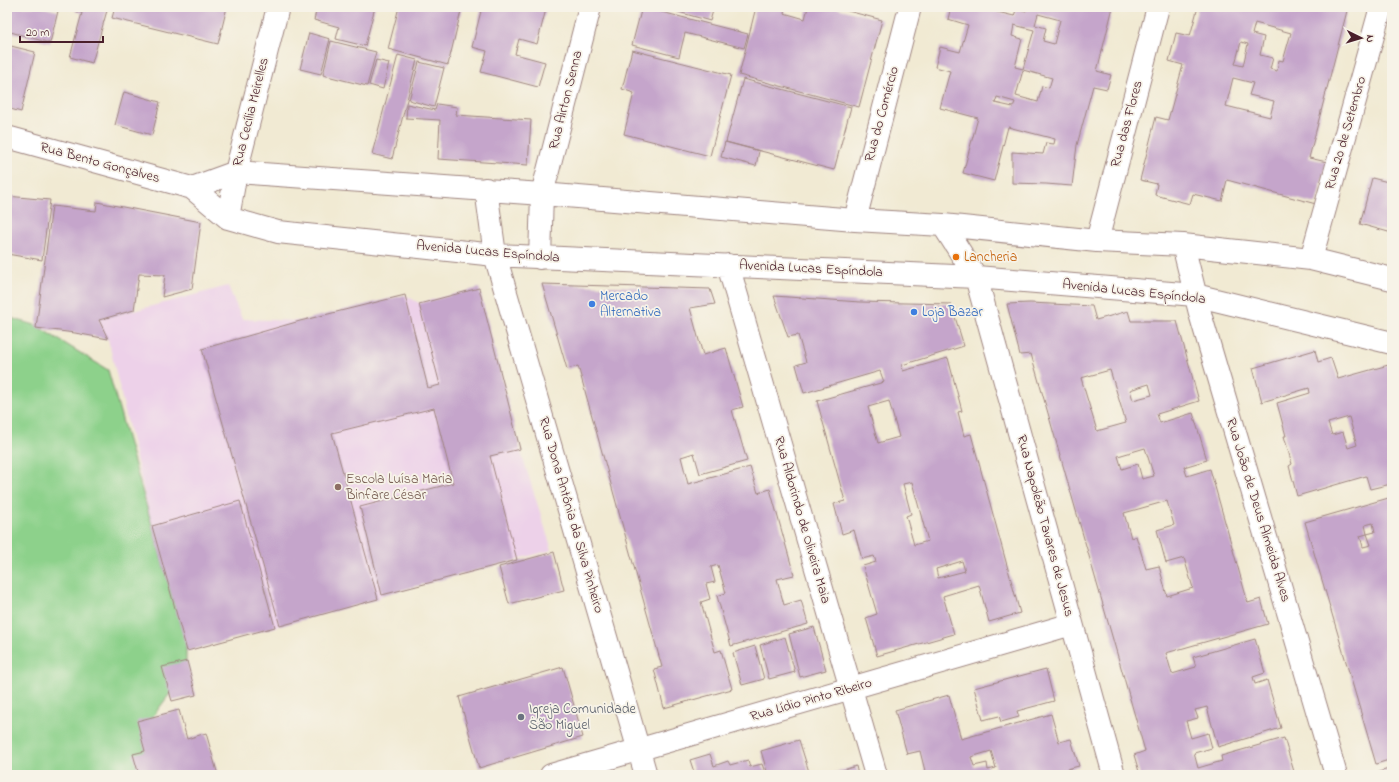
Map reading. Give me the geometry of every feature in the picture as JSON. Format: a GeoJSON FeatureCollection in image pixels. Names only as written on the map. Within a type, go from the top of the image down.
{"type":"FeatureCollection","features":[{"type":"Feature","properties":{"kind":"street","name":"Rua Cecília Meirelles"},"geometry":{"type":"LineString","coordinates":[[228,218],[236,172],[278,7]]}},
{"type":"Feature","properties":{"kind":"street","name":"Rua Airton Senna"},"geometry":{"type":"LineString","coordinates":[[540,258],[542,194],[590,7]]}},
{"type":"Feature","properties":{"kind":"street","name":"Rua do Comércio"},"geometry":{"type":"LineString","coordinates":[[855,220],[910,7]]}},
{"type":"Feature","properties":{"kind":"street","name":"Rua das Flores"},"geometry":{"type":"LineString","coordinates":[[1096,240],[1158,7]]}},
{"type":"Feature","properties":{"kind":"street","name":"Rua 20 de Setembro"},"geometry":{"type":"LineString","coordinates":[[1311,259],[1381,7]]}},
{"type":"Feature","properties":{"kind":"street","name":"Rua Bento Gonçalves"},"geometry":{"type":"LineString","coordinates":[[7,137],[192,188],[228,218]]}},
{"type":"Feature","properties":{"kind":"street"},"geometry":{"type":"LineString","coordinates":[[192,188],[236,172],[542,194],[855,220],[943,225],[1096,240],[1183,245],[1311,259],[1392,279]]}},
{"type":"Feature","properties":{"kind":"street","name":"Rua Dona Antônia da Silva Pinheiro"},"geometry":{"type":"LineString","coordinates":[[486,190],[495,255],[646,775]]}},
{"type":"Feature","properties":{"kind":"street","name":"Avenida Lucas Espíndola"},"geometry":{"type":"LineString","coordinates":[[228,218],[278,232],[495,255],[976,277],[1195,295],[1392,342]]}},
{"type":"Feature","properties":{"kind":"street","name":"Rua Napoleão Tavares de Jesus"},"geometry":{"type":"LineString","coordinates":[[943,225],[976,277],[1114,775]]}},
{"type":"Feature","properties":{"kind":"street","name":"Rua João de Deus Almeida Alves"},"geometry":{"type":"LineString","coordinates":[[1183,245],[1195,295],[1336,775]]}},
{"type":"Feature","properties":{"kind":"street","name":"Rua Aldorindo de Oliveira Maia"},"geometry":{"type":"LineString","coordinates":[[728,265],[876,775]]}},
{"type":"Feature","properties":{"kind":"street","name":"Rua Lídio Pinto Ribeiro"},"geometry":{"type":"LineString","coordinates":[[551,775],[1072,624]]}},
{"type":"Feature","properties":{"kind":"shaded area","name":"Escola Luísa Maria Binfare César"},"geometry":{"type":"Polygon","coordinates":[[[228,286],[242,319],[300,321],[405,295],[419,303],[479,288],[520,449],[552,550],[382,595],[378,599],[187,651],[152,526],[108,339],[99,320],[228,286]]]}},
{"type":"Feature","properties":{"kind":"green space"},"geometry":{"type":"Polygon","coordinates":[[[7,317],[35,325],[108,370],[186,645],[186,672],[151,719],[158,775],[7,775],[7,317]]]}},
{"type":"Feature","properties":{"kind":"building"},"geometry":{"type":"Polygon","coordinates":[[[7,7],[41,7],[58,11],[50,43],[7,31],[7,7]]]}},
{"type":"Feature","properties":{"kind":"building"},"geometry":{"type":"Polygon","coordinates":[[[77,7],[108,7],[92,63],[70,57],[82,13],[75,11],[77,7]]]}},
{"type":"Feature","properties":{"kind":"building"},"geometry":{"type":"Polygon","coordinates":[[[115,7],[227,7],[218,44],[112,18],[115,7]]]}},
{"type":"Feature","properties":{"kind":"building"},"geometry":{"type":"Polygon","coordinates":[[[317,7],[375,7],[365,46],[336,39],[339,27],[314,20],[317,7]]]}},
{"type":"Feature","properties":{"kind":"building"},"geometry":{"type":"Polygon","coordinates":[[[399,7],[462,7],[448,65],[388,49],[399,7]]]}},
{"type":"Feature","properties":{"kind":"building"},"geometry":{"type":"Polygon","coordinates":[[[482,7],[538,7],[546,9],[537,44],[519,39],[515,54],[545,62],[538,87],[481,72],[487,51],[472,47],[482,7]]]}},
{"type":"Feature","properties":{"kind":"building"},"geometry":{"type":"Polygon","coordinates":[[[642,7],[748,34],[744,48],[685,33],[679,57],[632,45],[642,7]]]}},
{"type":"Feature","properties":{"kind":"building"},"geometry":{"type":"Polygon","coordinates":[[[661,7],[714,7],[710,21],[661,7]]]}},
{"type":"Feature","properties":{"kind":"building"},"geometry":{"type":"Polygon","coordinates":[[[756,7],[785,7],[784,13],[805,19],[808,7],[833,7],[882,20],[859,107],[739,75],[756,7]]]}},
{"type":"Feature","properties":{"kind":"building"},"geometry":{"type":"Polygon","coordinates":[[[951,7],[990,7],[989,10],[1014,16],[1017,7],[1020,7],[1019,9],[1026,11],[1027,7],[1113,7],[1097,71],[1111,75],[1107,89],[1093,86],[1077,145],[1072,186],[1012,183],[1012,152],[1043,154],[1046,143],[1054,144],[1055,139],[1008,127],[994,181],[963,173],[978,118],[940,108],[950,71],[935,67],[940,47],[960,52],[968,25],[948,19],[951,7]],[[1038,14],[1035,25],[1046,28],[1043,41],[1054,44],[1060,20],[1038,14]],[[1014,25],[1012,36],[1022,39],[1015,67],[1023,69],[1034,30],[1014,25]],[[1023,70],[1016,96],[1038,102],[1042,86],[1049,88],[1052,78],[1023,70]],[[997,97],[995,103],[1013,107],[1015,102],[997,97]]]}},
{"type":"Feature","properties":{"kind":"building"},"geometry":{"type":"Polygon","coordinates":[[[1198,7],[1348,7],[1309,158],[1327,162],[1316,204],[1227,180],[1222,201],[1193,194],[1190,204],[1155,195],[1157,184],[1140,180],[1156,117],[1168,120],[1183,65],[1169,61],[1176,33],[1190,36],[1198,7]],[[1255,23],[1252,34],[1264,37],[1260,55],[1273,58],[1270,69],[1277,71],[1279,60],[1283,61],[1291,33],[1255,23]],[[1241,42],[1235,64],[1243,66],[1248,44],[1241,42]],[[1233,78],[1226,106],[1270,117],[1274,101],[1249,95],[1253,83],[1233,78]]]}},
{"type":"Feature","properties":{"kind":"building"},"geometry":{"type":"Polygon","coordinates":[[[309,33],[330,39],[321,74],[300,69],[309,33]]]}},
{"type":"Feature","properties":{"kind":"building"},"geometry":{"type":"Polygon","coordinates":[[[331,41],[376,52],[367,86],[323,75],[331,41]]]}},
{"type":"Feature","properties":{"kind":"building"},"geometry":{"type":"Polygon","coordinates":[[[7,45],[35,52],[21,112],[7,108],[7,45]]]}},
{"type":"Feature","properties":{"kind":"building"},"geometry":{"type":"Polygon","coordinates":[[[632,50],[731,75],[710,156],[624,134],[634,93],[622,89],[632,50]]]}},
{"type":"Feature","properties":{"kind":"building"},"geometry":{"type":"Polygon","coordinates":[[[398,55],[417,60],[392,159],[372,154],[398,55]]]}},
{"type":"Feature","properties":{"kind":"building"},"geometry":{"type":"Polygon","coordinates":[[[376,60],[389,63],[383,89],[369,85],[376,60]]]}},
{"type":"Feature","properties":{"kind":"building"},"geometry":{"type":"Polygon","coordinates":[[[419,62],[444,68],[434,107],[409,100],[419,62]]]}},
{"type":"Feature","properties":{"kind":"building"},"geometry":{"type":"Polygon","coordinates":[[[743,79],[851,107],[834,170],[726,142],[743,79]]]}},
{"type":"Feature","properties":{"kind":"building"},"geometry":{"type":"Polygon","coordinates":[[[124,92],[160,102],[152,135],[115,125],[124,92]]]}},
{"type":"Feature","properties":{"kind":"building"},"geometry":{"type":"Polygon","coordinates":[[[407,104],[435,110],[437,104],[457,107],[456,115],[531,120],[528,165],[438,159],[440,120],[406,118],[407,104]]]}},
{"type":"Feature","properties":{"kind":"building"},"geometry":{"type":"Polygon","coordinates":[[[725,142],[759,151],[756,166],[721,157],[725,142]]]}},
{"type":"Feature","properties":{"kind":"building"},"geometry":{"type":"Polygon","coordinates":[[[1372,178],[1392,183],[1392,233],[1360,224],[1372,178]]]}},
{"type":"Feature","properties":{"kind":"building"},"geometry":{"type":"Polygon","coordinates":[[[7,196],[50,200],[42,260],[7,254],[7,196]]]}},
{"type":"Feature","properties":{"kind":"building"},"geometry":{"type":"Polygon","coordinates":[[[97,202],[201,222],[192,289],[162,297],[165,275],[139,274],[134,310],[99,320],[108,339],[36,328],[52,206],[96,211],[97,202]]]}},
{"type":"Feature","properties":{"kind":"building"},"geometry":{"type":"Polygon","coordinates":[[[542,284],[710,289],[715,304],[690,308],[703,355],[726,348],[743,407],[732,410],[747,461],[700,474],[694,453],[681,457],[688,484],[750,467],[758,493],[770,489],[794,575],[777,579],[784,605],[801,600],[808,624],[731,646],[717,596],[726,593],[718,565],[711,567],[715,582],[706,584],[710,599],[701,602],[715,652],[721,650],[732,689],[664,708],[654,669],[662,667],[578,366],[567,369],[542,284]]]}},
{"type":"Feature","properties":{"kind":"building"},"geometry":{"type":"Polygon","coordinates":[[[479,288],[520,449],[490,456],[517,560],[382,595],[360,507],[453,483],[434,408],[332,433],[378,599],[280,626],[202,349],[300,321],[405,295],[428,388],[440,385],[419,304],[479,288]]]}},
{"type":"Feature","properties":{"kind":"building"},"geometry":{"type":"Polygon","coordinates":[[[774,296],[860,302],[951,304],[964,346],[902,365],[903,371],[948,358],[962,411],[958,412],[964,436],[971,434],[1020,613],[989,622],[979,585],[943,596],[954,634],[877,656],[866,618],[877,614],[863,566],[876,562],[874,556],[862,559],[854,530],[842,534],[834,504],[845,501],[817,401],[884,382],[880,371],[804,393],[796,365],[806,362],[798,335],[788,337],[774,296]],[[889,401],[868,407],[878,443],[899,437],[889,401]],[[912,482],[903,484],[911,514],[906,516],[914,545],[928,541],[912,482]],[[962,561],[936,569],[938,578],[965,571],[962,561]]]}},
{"type":"Feature","properties":{"kind":"building"},"geometry":{"type":"Polygon","coordinates":[[[1030,303],[1092,306],[1096,320],[1128,311],[1131,321],[1177,321],[1199,401],[1157,414],[1160,423],[1193,413],[1207,460],[1184,467],[1187,476],[1210,469],[1248,603],[1261,599],[1268,624],[1166,653],[1172,674],[1196,667],[1193,657],[1255,639],[1265,673],[1253,677],[1255,684],[1267,680],[1281,728],[1218,747],[1207,707],[1195,710],[1198,718],[1186,721],[1191,738],[1208,733],[1212,748],[1194,753],[1198,768],[1222,761],[1221,756],[1284,738],[1295,775],[1140,775],[1134,755],[1145,751],[1031,354],[1020,355],[1007,304],[1030,303]],[[1110,370],[1081,378],[1097,431],[1126,423],[1110,370]],[[1149,384],[1130,390],[1133,400],[1152,395],[1149,384]],[[1145,448],[1118,456],[1122,469],[1138,464],[1142,479],[1154,476],[1145,448]],[[1167,501],[1124,513],[1131,538],[1136,536],[1146,569],[1159,566],[1167,596],[1193,588],[1184,558],[1166,563],[1157,530],[1174,525],[1167,501]]]}},
{"type":"Feature","properties":{"kind":"building"},"geometry":{"type":"Polygon","coordinates":[[[1315,350],[1318,362],[1331,358],[1338,379],[1392,364],[1392,487],[1391,484],[1370,489],[1366,476],[1297,496],[1289,466],[1292,464],[1284,436],[1286,436],[1277,403],[1310,393],[1309,388],[1262,402],[1253,368],[1315,350]],[[1349,417],[1328,423],[1332,435],[1343,432],[1348,448],[1357,445],[1349,417]]]}},
{"type":"Feature","properties":{"kind":"building"},"geometry":{"type":"Polygon","coordinates":[[[1392,497],[1392,759],[1376,764],[1305,522],[1392,497]],[[1373,523],[1365,525],[1367,534],[1375,532],[1373,523]],[[1367,534],[1360,536],[1363,547],[1371,545],[1367,534]]]}},
{"type":"Feature","properties":{"kind":"building"},"geometry":{"type":"Polygon","coordinates":[[[240,501],[275,627],[187,651],[152,526],[240,501]]]}},
{"type":"Feature","properties":{"kind":"building"},"geometry":{"type":"Polygon","coordinates":[[[554,552],[564,590],[509,604],[499,567],[554,552]]]}},
{"type":"Feature","properties":{"kind":"building"},"geometry":{"type":"Polygon","coordinates":[[[814,627],[826,670],[800,677],[789,634],[814,627]]]}},
{"type":"Feature","properties":{"kind":"building"},"geometry":{"type":"Polygon","coordinates":[[[785,637],[795,672],[769,679],[760,645],[785,637]]]}},
{"type":"Feature","properties":{"kind":"building"},"geometry":{"type":"Polygon","coordinates":[[[755,646],[764,679],[742,685],[733,653],[755,646]]]}},
{"type":"Feature","properties":{"kind":"building"},"geometry":{"type":"Polygon","coordinates":[[[187,661],[196,695],[172,701],[162,667],[187,661]]]}},
{"type":"Feature","properties":{"kind":"building","name":"Igreja Comunidade São Miguel"},"geometry":{"type":"Polygon","coordinates":[[[563,667],[583,737],[479,768],[459,697],[563,667]]]}},
{"type":"Feature","properties":{"kind":"building"},"geometry":{"type":"Polygon","coordinates":[[[1046,669],[1054,701],[1017,711],[1019,717],[1001,722],[999,716],[983,720],[974,688],[1046,669]]]}},
{"type":"Feature","properties":{"kind":"building"},"geometry":{"type":"Polygon","coordinates":[[[949,695],[961,739],[1051,714],[1059,742],[1071,739],[1079,766],[1067,769],[1068,775],[926,775],[920,751],[907,754],[895,710],[949,695]],[[991,751],[971,757],[974,766],[987,763],[988,770],[996,768],[991,751]]]}},
{"type":"Feature","properties":{"kind":"building"},"geometry":{"type":"Polygon","coordinates":[[[179,710],[187,739],[206,733],[218,775],[139,775],[133,754],[145,751],[137,721],[179,710]]]}},
{"type":"Feature","properties":{"kind":"building"},"geometry":{"type":"Polygon","coordinates":[[[799,740],[810,775],[768,775],[761,751],[799,740]]]}},
{"type":"Feature","properties":{"kind":"building"},"geometry":{"type":"Polygon","coordinates":[[[710,754],[714,766],[728,761],[730,765],[748,760],[750,767],[762,764],[766,775],[695,775],[690,760],[710,754]]]}},
{"type":"Feature","properties":{"kind":"building"},"geometry":{"type":"Polygon","coordinates":[[[856,766],[858,775],[827,775],[856,766]]]}},
{"type":"Feature","properties":{"kind":"building"},"geometry":{"type":"Polygon","coordinates":[[[1392,768],[1392,775],[1369,775],[1392,768]]]}},
{"type":"Feature","properties":{"kind":"place","name":"Lancheria"},"geometry":{"type":"Point","coordinates":[956,257]}},
{"type":"Feature","properties":{"kind":"place","name":"Mercado Alternativa"},"geometry":{"type":"Point","coordinates":[592,304]}},
{"type":"Feature","properties":{"kind":"place","name":"Loja Bazar"},"geometry":{"type":"Point","coordinates":[914,312]}},
{"type":"Feature","properties":{"kind":"place","name":"Escola Luísa Maria Binfare César"},"geometry":{"type":"Point","coordinates":[338,487]}},
{"type":"Feature","properties":{"kind":"place","name":"Igreja Comunidade São Miguel"},"geometry":{"type":"Point","coordinates":[521,717]}}]}
